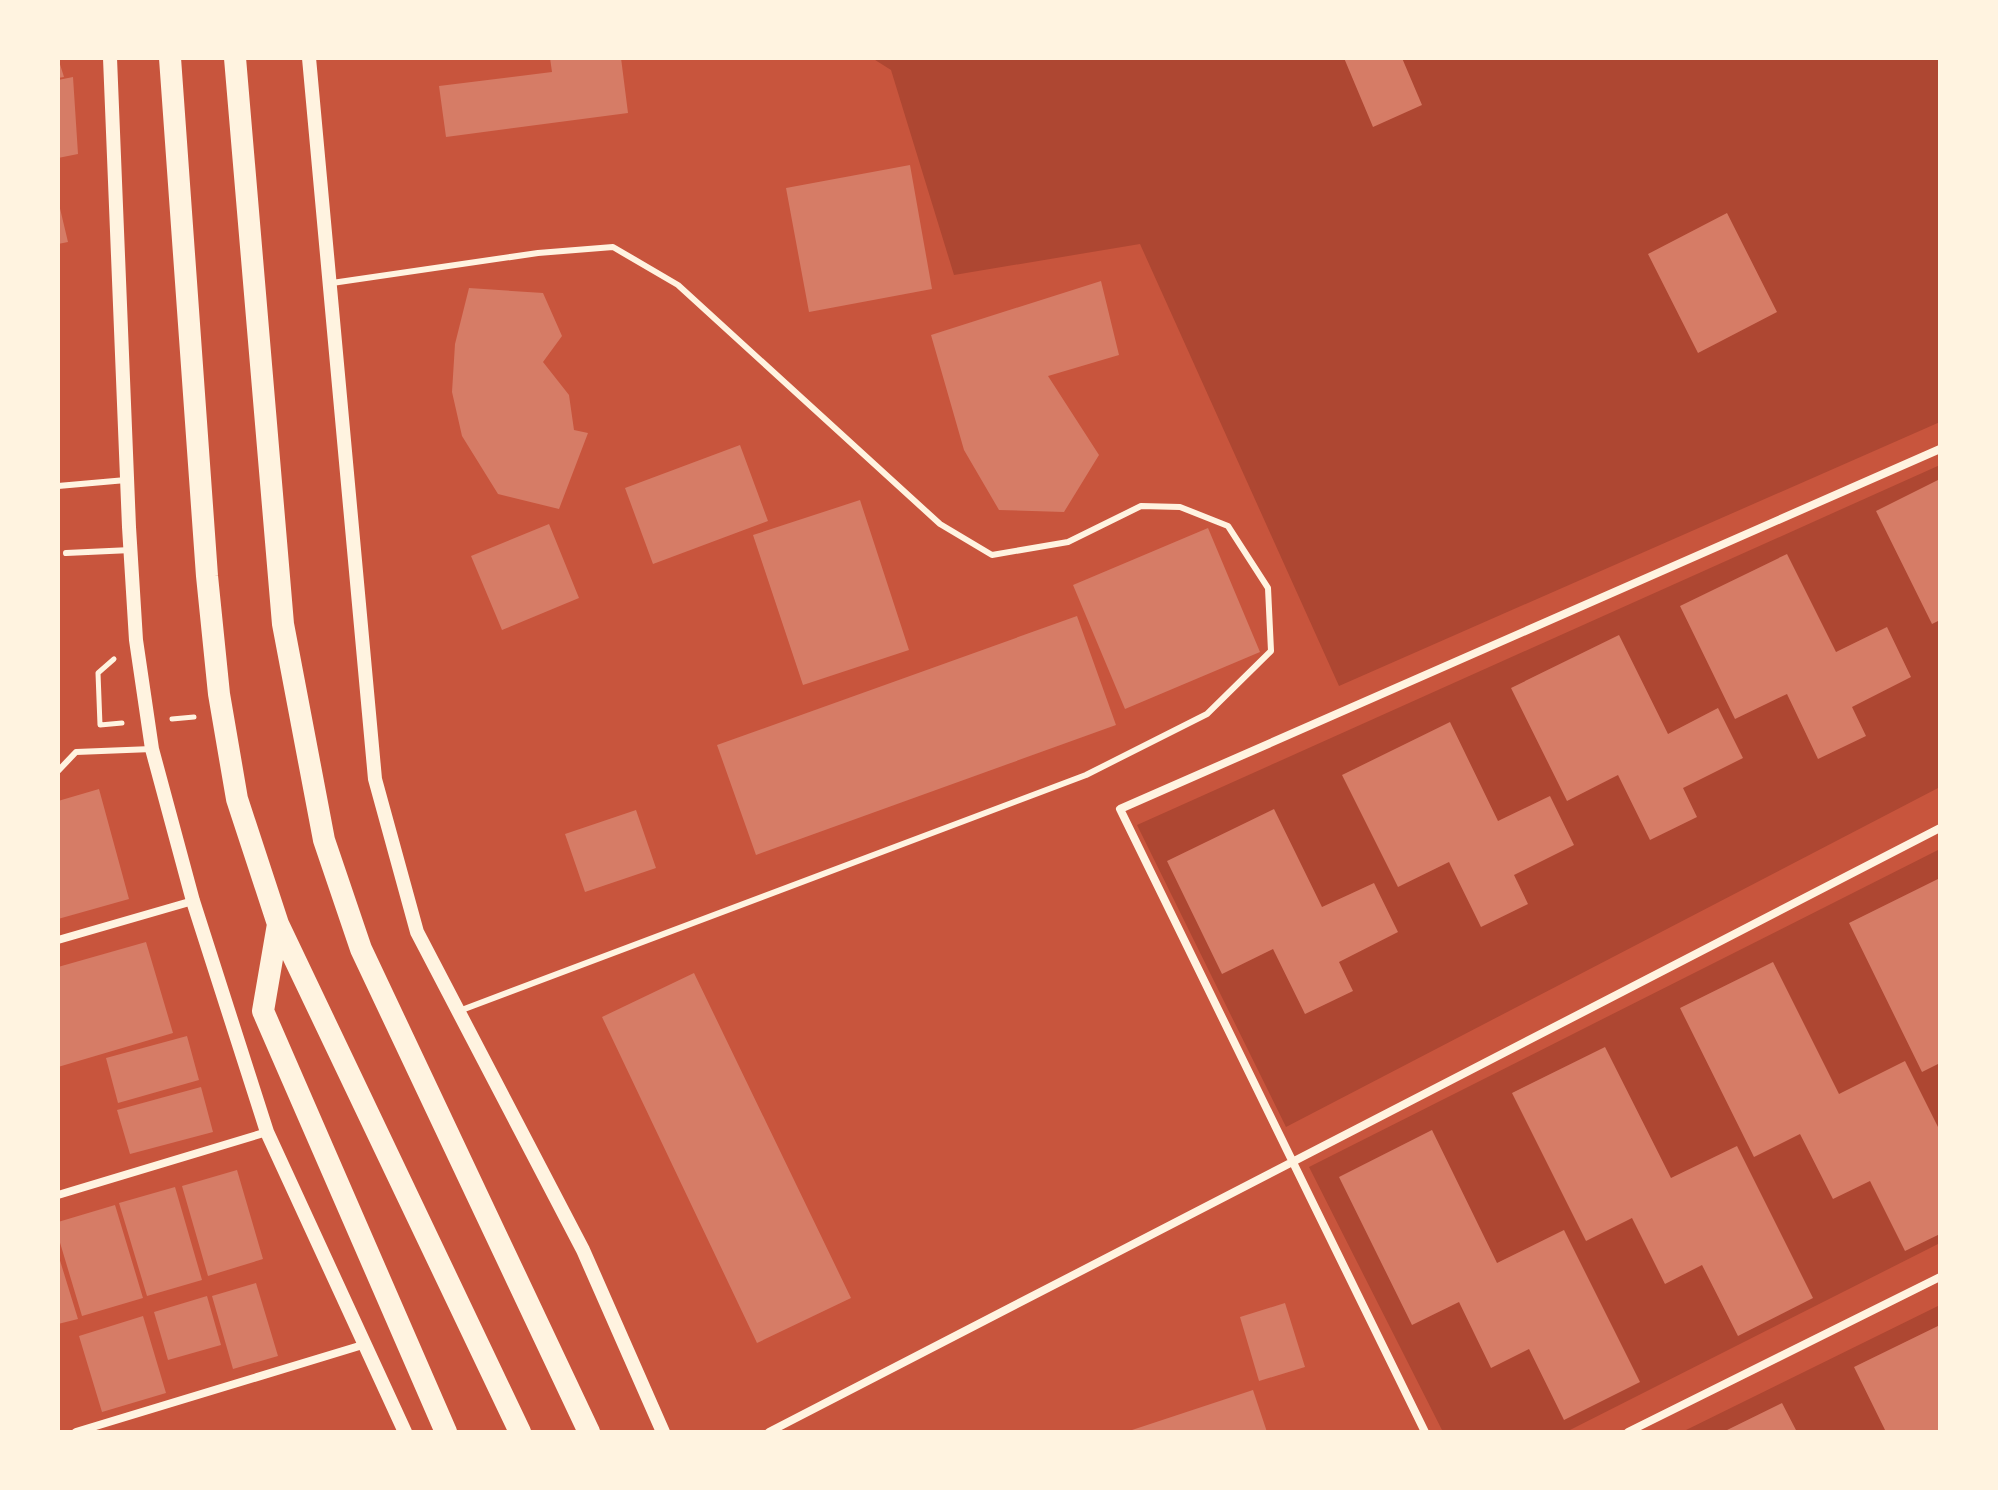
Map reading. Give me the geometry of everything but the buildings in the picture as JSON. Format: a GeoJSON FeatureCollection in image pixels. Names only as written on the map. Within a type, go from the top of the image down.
{"type":"FeatureCollection","features":[{"type":"Feature","properties":{"kind":"highway"},"geometry":{"type":"LineString","coordinates":[[170,58],[219,694],[237,799],[278,924],[520,1432]]}},
{"type":"Feature","properties":{"kind":"highway"},"geometry":{"type":"LineString","coordinates":[[235,58],[283,624],[324,840],[361,949],[589,1432]]}},
{"type":"Feature","properties":{"kind":"highway"},"geometry":{"type":"LineString","coordinates":[[278,924],[263,1011],[442,1423]]}},
{"type":"Feature","properties":{"kind":"street"},"geometry":{"type":"LineString","coordinates":[[110,58],[136,640],[152,749],[193,901],[267,1132],[405,1432]]}},
{"type":"Feature","properties":{"kind":"street"},"geometry":{"type":"LineString","coordinates":[[309,58],[375,779],[417,932],[583,1250],[663,1432]]}},
{"type":"Feature","properties":{"kind":"street"},"geometry":{"type":"LineString","coordinates":[[1425,1432],[1120,809],[1940,449]]}},
{"type":"Feature","properties":{"kind":"street"},"geometry":{"type":"LineString","coordinates":[[769,1432],[1940,828]]}},
{"type":"Feature","properties":{"kind":"street"},"geometry":{"type":"LineString","coordinates":[[58,940],[193,901]]}},
{"type":"Feature","properties":{"kind":"street"},"geometry":{"type":"LineString","coordinates":[[58,1195],[267,1132]]}},
{"type":"Feature","properties":{"kind":"street"},"geometry":{"type":"LineString","coordinates":[[1628,1432],[1940,1277]]}},
{"type":"Feature","properties":{"kind":"street"},"geometry":{"type":"LineString","coordinates":[[76,1432],[366,1344]]}},
{"type":"Feature","properties":{"kind":"lane"},"geometry":{"type":"LineString","coordinates":[[330,284],[538,253],[613,247],[678,285],[940,524],[992,555],[1068,542],[1141,506],[1180,507],[1228,526],[1268,588],[1271,651],[1207,714],[1086,775],[459,1011]]}},
{"type":"Feature","properties":{"kind":"lane"},"geometry":{"type":"LineString","coordinates":[[58,486],[127,480]]}},
{"type":"Feature","properties":{"kind":"lane"},"geometry":{"type":"LineString","coordinates":[[66,553],[131,550]]}},
{"type":"Feature","properties":{"kind":"lane"},"geometry":{"type":"LineString","coordinates":[[58,771],[76,752],[152,749]]}},
{"type":"Feature","properties":{"kind":"path"},"geometry":{"type":"LineString","coordinates":[[98,673],[100,725]]}},
{"type":"Feature","properties":{"kind":"shaded area"},"geometry":{"type":"Polygon","coordinates":[[[872,58],[1940,58],[1940,422],[1339,686],[1140,244],[954,275],[891,70],[872,58]]]}},
{"type":"Feature","properties":{"kind":"shaded area"},"geometry":{"type":"Polygon","coordinates":[[[1940,465],[1940,787],[1286,1127],[1137,825],[1940,465]]]}},
{"type":"Feature","properties":{"kind":"shaded area"},"geometry":{"type":"Polygon","coordinates":[[[1940,849],[1940,1243],[1566,1432],[1443,1432],[1309,1167],[1940,849]]]}},
{"type":"Feature","properties":{"kind":"shaded area"},"geometry":{"type":"Polygon","coordinates":[[[1940,1305],[1940,1432],[1682,1432],[1940,1305]]]}}]}
